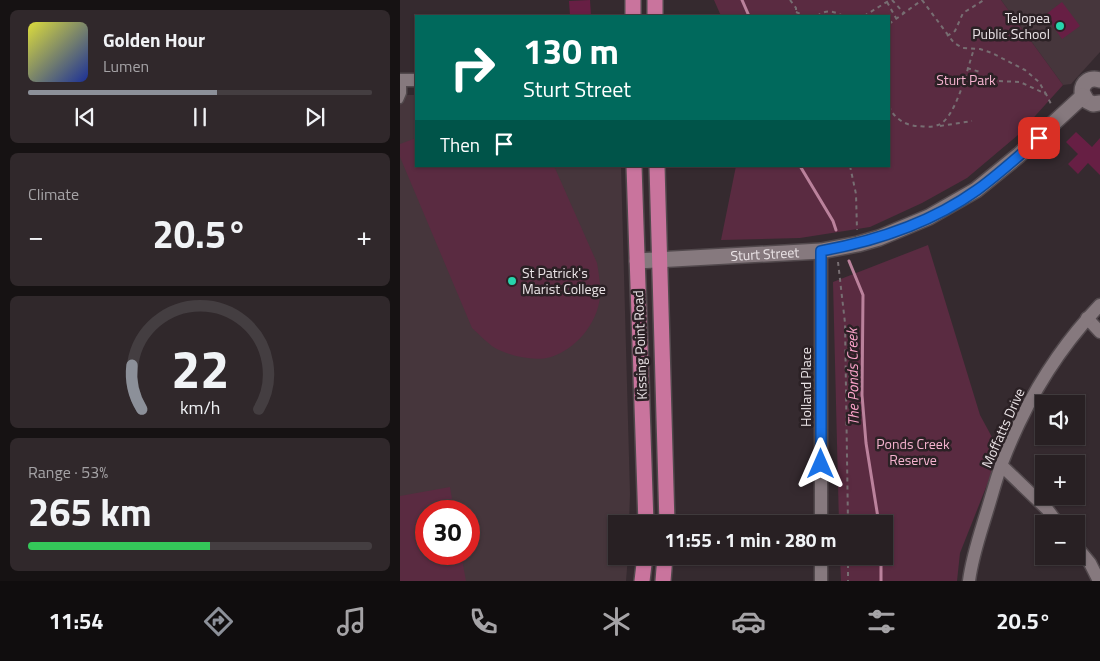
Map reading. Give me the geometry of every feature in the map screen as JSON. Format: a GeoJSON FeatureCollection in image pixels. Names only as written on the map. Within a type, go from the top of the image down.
{"type":"FeatureCollection","features":[{"type":"Feature","properties":{"kind":"main road"},"geometry":{"type":"LineString","coordinates":[[633,0],[633,15]]}},
{"type":"Feature","properties":{"kind":"main road"},"geometry":{"type":"LineString","coordinates":[[655,0],[655,15]]}},
{"type":"Feature","properties":{"kind":"main road","name":"Kissing Point Road"},"geometry":{"type":"LineString","coordinates":[[634,167],[646,515]]}},
{"type":"Feature","properties":{"kind":"main road","name":"Kissing Point Road"},"geometry":{"type":"LineString","coordinates":[[657,167],[667,515]]}},
{"type":"Feature","properties":{"kind":"main road"},"geometry":{"type":"LineString","coordinates":[[642,581],[643,565]]}},
{"type":"Feature","properties":{"kind":"main road"},"geometry":{"type":"LineString","coordinates":[[663,581],[664,565]]}},
{"type":"Feature","properties":{"kind":"street","name":"Sturt Street"},"geometry":{"type":"LineString","coordinates":[[637,260],[821,251],[879,238],[921,221],[951,206],[976,190],[999,173],[1082,96],[1085,82],[1092,78],[1100,79]]}},
{"type":"Feature","properties":{"kind":"street"},"geometry":{"type":"LineString","coordinates":[[402,80],[415,80]]}},
{"type":"Feature","properties":{"kind":"street"},"geometry":{"type":"LineString","coordinates":[[1082,96],[1090,103],[1100,102]]}},
{"type":"Feature","properties":{"kind":"street","name":"Holland Place"},"geometry":{"type":"LineString","coordinates":[[821,251],[821,515]]}},
{"type":"Feature","properties":{"kind":"street","name":"Moffatts Drive"},"geometry":{"type":"LineString","coordinates":[[969,581],[971,563],[1001,465],[1015,431],[1045,375],[1087,318],[1100,305]]}},
{"type":"Feature","properties":{"kind":"street"},"geometry":{"type":"LineString","coordinates":[[1087,318],[1100,332]]}},
{"type":"Feature","properties":{"kind":"street"},"geometry":{"type":"LineString","coordinates":[[1001,465],[1051,515]]}},
{"type":"Feature","properties":{"kind":"street"},"geometry":{"type":"LineString","coordinates":[[1085,557],[1099,581]]}},
{"type":"Feature","properties":{"kind":"street"},"geometry":{"type":"LineString","coordinates":[[821,565],[821,581]]}},
{"type":"Feature","properties":{"kind":"lane"},"geometry":{"type":"LineString","coordinates":[[400,100],[403,93],[402,80]]}},
{"type":"Feature","properties":{"kind":"path"},"geometry":{"type":"LineString","coordinates":[[790,0],[796,8],[796,12],[804,15]]}},
{"type":"Feature","properties":{"kind":"path"},"geometry":{"type":"LineString","coordinates":[[866,15],[891,0],[904,13]]}},
{"type":"Feature","properties":{"kind":"path"},"geometry":{"type":"LineString","coordinates":[[890,23],[922,0],[947,36],[958,45],[992,53],[1025,70],[1039,82],[1052,106]]}},
{"type":"Feature","properties":{"kind":"path"},"geometry":{"type":"LineString","coordinates":[[947,36],[955,31],[963,13],[984,0]]}},
{"type":"Feature","properties":{"kind":"path"},"geometry":{"type":"LineString","coordinates":[[887,2],[896,18]]}},
{"type":"Feature","properties":{"kind":"path"},"geometry":{"type":"LineString","coordinates":[[819,15],[826,11],[836,12],[841,15]]}},
{"type":"Feature","properties":{"kind":"path"},"geometry":{"type":"LineString","coordinates":[[937,126],[946,119],[953,109],[974,49]]}},
{"type":"Feature","properties":{"kind":"path"},"geometry":{"type":"LineString","coordinates":[[967,68],[980,72]]}},
{"type":"Feature","properties":{"kind":"path"},"geometry":{"type":"LineString","coordinates":[[1000,80],[1018,81],[1046,94]]}},
{"type":"Feature","properties":{"kind":"path"},"geometry":{"type":"LineString","coordinates":[[890,108],[895,117],[906,124],[937,126],[972,121]]}},
{"type":"Feature","properties":{"kind":"path"},"geometry":{"type":"LineString","coordinates":[[850,167],[856,194],[857,232]]}},
{"type":"Feature","properties":{"kind":"path"},"geometry":{"type":"LineString","coordinates":[[838,262],[845,323],[848,515]]}},
{"type":"Feature","properties":{"kind":"path"},"geometry":{"type":"LineString","coordinates":[[848,565],[848,581]]}},
{"type":"Feature","properties":{"kind":"shaded area","name":"Telopea Public School"},"geometry":{"type":"Polygon","coordinates":[[[1001,0],[1100,0],[1100,52],[1071,84],[1063,85],[1001,0]]]}},
{"type":"Feature","properties":{"kind":"shaded area","name":"St Patrick's Marist College"},"geometry":{"type":"Polygon","coordinates":[[[400,95],[415,95],[415,167],[621,167],[630,494],[629,515],[608,515],[608,565],[627,565],[626,581],[400,581],[400,95]]]}},
{"type":"Feature","properties":{"kind":"green space","name":"Sturt Park"},"geometry":{"type":"Polygon","coordinates":[[[714,0],[1001,0],[1063,85],[1018,135],[967,178],[922,203],[870,227],[800,238],[721,240],[736,167],[890,167],[890,15],[721,15],[714,0]]]}},
{"type":"Feature","properties":{"kind":"green space"},"geometry":{"type":"Polygon","coordinates":[[[415,138],[415,167],[554,167],[597,263],[600,285],[600,297],[595,317],[577,342],[551,357],[537,359],[522,357],[495,348],[472,328],[400,157],[400,144],[415,138]]]}},
{"type":"Feature","properties":{"kind":"green space","name":"Ponds Creek Reserve"},"geometry":{"type":"Polygon","coordinates":[[[928,245],[980,415],[1000,452],[960,553],[957,581],[841,581],[840,565],[893,565],[893,515],[839,515],[833,282],[928,245]]]}},
{"type":"Feature","properties":{"kind":"green space"},"geometry":{"type":"Polygon","coordinates":[[[450,487],[452,500],[415,500],[415,565],[463,565],[466,581],[400,581],[400,496],[450,487]]]}},
{"type":"Feature","properties":{"kind":"building"},"geometry":{"type":"Polygon","coordinates":[[[590,0],[591,15],[570,15],[569,1],[590,0]]]}},
{"type":"Feature","properties":{"kind":"building"},"geometry":{"type":"Polygon","coordinates":[[[1062,2],[1080,26],[1062,39],[1045,15],[1062,2]]]}},
{"type":"Feature","properties":{"kind":"building"},"geometry":{"type":"Polygon","coordinates":[[[1076,132],[1092,147],[1100,138],[1100,175],[1088,163],[1078,174],[1068,164],[1078,154],[1066,142],[1076,132]]]}},
{"type":"Feature","properties":{"kind":"waterway","name":"The Ponds Creek"},"geometry":{"type":"LineString","coordinates":[[742,0],[749,15]]}},
{"type":"Feature","properties":{"kind":"waterway","name":"The Ponds Creek"},"geometry":{"type":"LineString","coordinates":[[801,167],[833,221],[836,230]]}},
{"type":"Feature","properties":{"kind":"waterway","name":"The Ponds Creek"},"geometry":{"type":"LineString","coordinates":[[849,261],[863,295],[862,395],[866,443],[878,515]]}},
{"type":"Feature","properties":{"kind":"waterway","name":"The Ponds Creek"},"geometry":{"type":"LineString","coordinates":[[881,565],[881,581]]}},
{"type":"Feature","properties":{"kind":"place","name":"Telopea Public School"},"geometry":{"type":"Point","coordinates":[1060,26]}},
{"type":"Feature","properties":{"kind":"place","name":"St Patrick's Marist College"},"geometry":{"type":"Point","coordinates":[512,281]}},
{"type":"Feature","properties":{"kind":"route"},"geometry":{"type":"LineString","coordinates":[[821,464],[821,251],[879,238],[930,217],[976,190],[999,173],[1039,138]]}}]}
